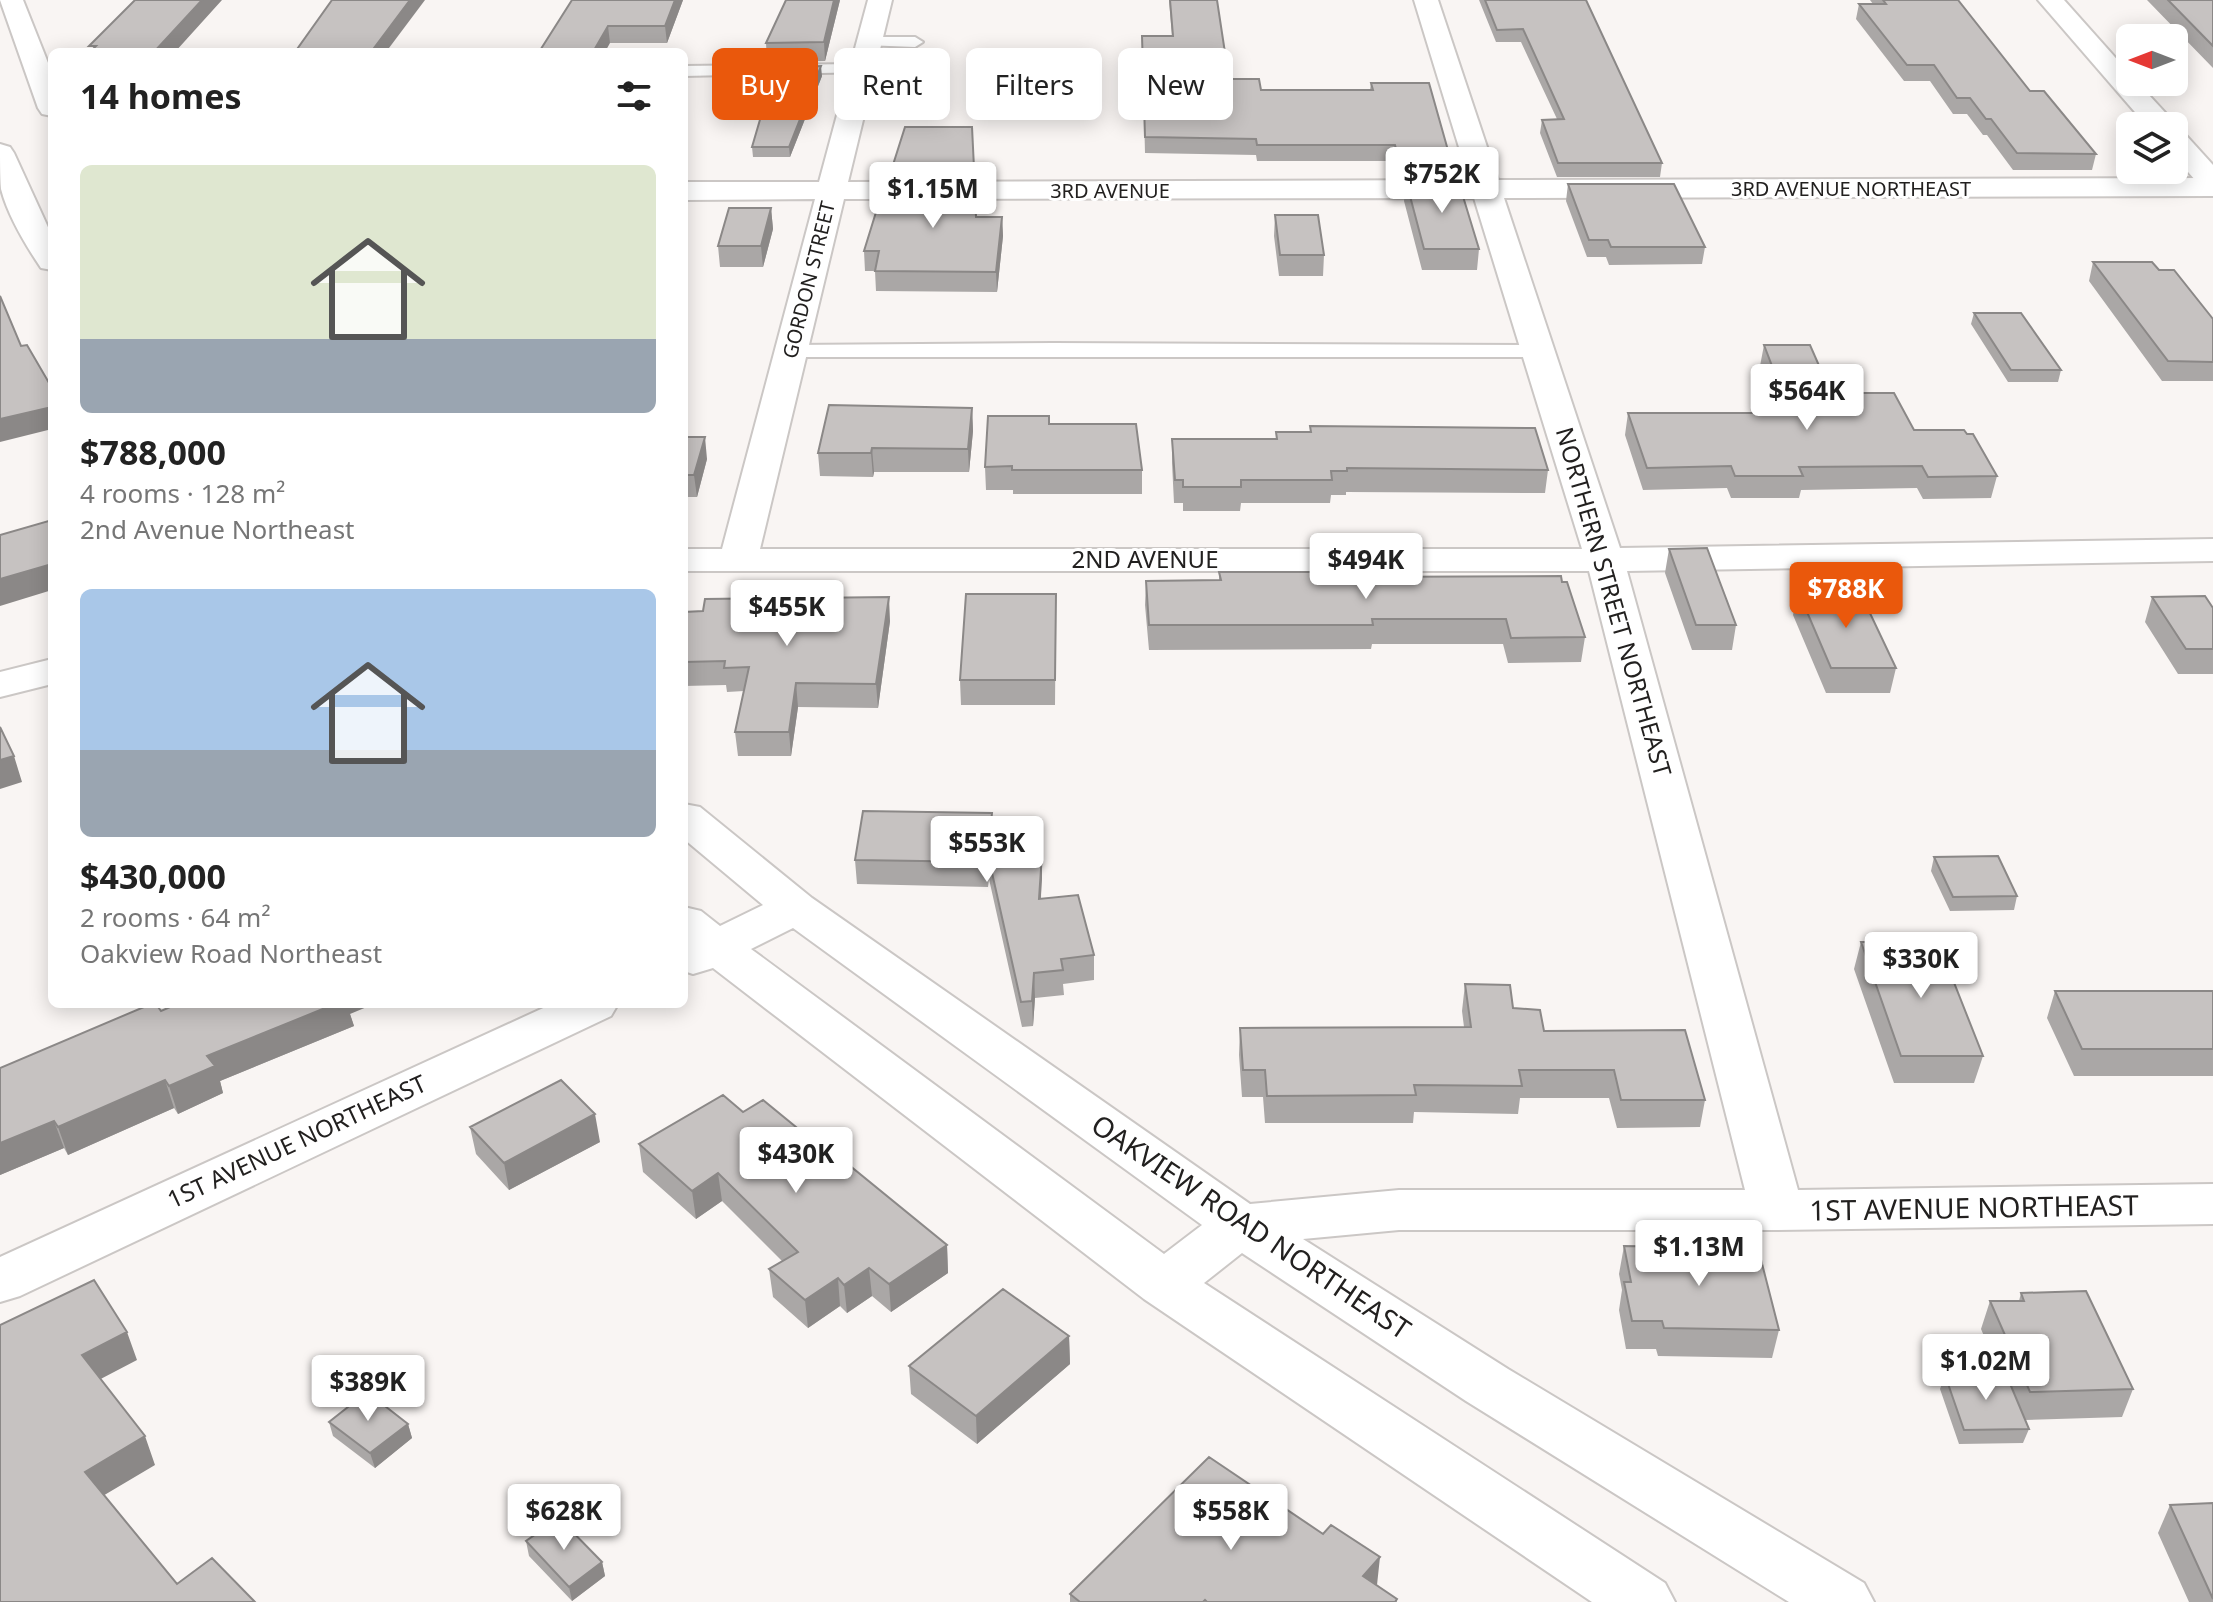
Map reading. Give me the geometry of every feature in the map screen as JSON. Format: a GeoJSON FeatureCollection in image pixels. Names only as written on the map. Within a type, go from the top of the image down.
{"type":"FeatureCollection","features":[{"type":"Feature","properties":{"kind":"street"},"geometry":{"type":"LineString","coordinates":[[11,0],[48,97]]}},
{"type":"Feature","properties":{"kind":"street","name":"GORDON STREET"},"geometry":{"type":"LineString","coordinates":[[868,48],[880,0]]}},
{"type":"Feature","properties":{"kind":"street","name":"NORTHERN STREET NORTHEAST"},"geometry":{"type":"LineString","coordinates":[[1426,0],[1605,560],[1777,1210]]}},
{"type":"Feature","properties":{"kind":"street"},"geometry":{"type":"LineString","coordinates":[[2050,0],[2150,112]]}},
{"type":"Feature","properties":{"kind":"street","name":"GORDON STREET"},"geometry":{"type":"LineString","coordinates":[[738,560],[850,120]]}},
{"type":"Feature","properties":{"kind":"street"},"geometry":{"type":"LineString","coordinates":[[0,153],[8,192],[48,255]]}},
{"type":"Feature","properties":{"kind":"street"},"geometry":{"type":"LineString","coordinates":[[2188,156],[2213,185]]}},
{"type":"Feature","properties":{"kind":"street","name":"3RD AVENUE NORTHEAST"},"geometry":{"type":"LineString","coordinates":[[1489,190],[2213,185]]}},
{"type":"Feature","properties":{"kind":"street","name":"3RD AVENUE"},"geometry":{"type":"LineString","coordinates":[[688,191],[1489,190]]}},
{"type":"Feature","properties":{"kind":"street"},"geometry":{"type":"LineString","coordinates":[[8,192],[48,192]]}},
{"type":"Feature","properties":{"kind":"street","name":"2ND AVENUE"},"geometry":{"type":"LineString","coordinates":[[688,560],[1605,560],[2213,550]]}},
{"type":"Feature","properties":{"kind":"street"},"geometry":{"type":"LineString","coordinates":[[0,685],[48,672]]}},
{"type":"Feature","properties":{"kind":"street","name":"OAKVIEW ROAD NORTHEAST"},"geometry":{"type":"LineString","coordinates":[[688,820],[796,908],[1240,1225],[1487,1385],[1842,1602]]}},
{"type":"Feature","properties":{"kind":"street"},"geometry":{"type":"LineString","coordinates":[[694,944],[796,908]]}},
{"type":"Feature","properties":{"kind":"street"},"geometry":{"type":"LineString","coordinates":[[694,944],[1164,1284],[1643,1602]]}},
{"type":"Feature","properties":{"kind":"street","name":"1ST AVENUE NORTHEAST"},"geometry":{"type":"LineString","coordinates":[[0,1281],[585,1008]]}},
{"type":"Feature","properties":{"kind":"street","name":"1ST AVENUE NORTHEAST"},"geometry":{"type":"LineString","coordinates":[[1240,1225],[1399,1210],[1777,1210],[2213,1204]]}},
{"type":"Feature","properties":{"kind":"street"},"geometry":{"type":"LineString","coordinates":[[1164,1284],[1240,1225]]}},
{"type":"Feature","properties":{"kind":"lane"},"geometry":{"type":"LineString","coordinates":[[892,48],[915,42]]}},
{"type":"Feature","properties":{"kind":"lane"},"geometry":{"type":"LineString","coordinates":[[688,71],[834,58]]}},
{"type":"Feature","properties":{"kind":"lane"},"geometry":{"type":"LineString","coordinates":[[791,351],[1540,351]]}},
{"type":"Feature","properties":{"kind":"building"},"geometry":{"type":"Polygon","coordinates":[[[135,0],[202,0],[158,48],[89,46],[135,0]]]}},
{"type":"Feature","properties":{"kind":"building"},"geometry":{"type":"Polygon","coordinates":[[[332,0],[410,0],[374,48],[298,48],[332,0]]]}},
{"type":"Feature","properties":{"kind":"building"},"geometry":{"type":"Polygon","coordinates":[[[572,0],[675,0],[665,26],[608,26],[595,48],[542,48],[572,0]]]}},
{"type":"Feature","properties":{"kind":"building"},"geometry":{"type":"Polygon","coordinates":[[[786,0],[834,0],[824,42],[766,43],[786,0]]]}},
{"type":"Feature","properties":{"kind":"building"},"geometry":{"type":"Polygon","coordinates":[[[1170,0],[1217,0],[1224,48],[1142,48],[1142,36],[1173,36],[1170,0]]]}},
{"type":"Feature","properties":{"kind":"building"},"geometry":{"type":"Polygon","coordinates":[[[1485,0],[1586,0],[1662,163],[1558,163],[1542,120],[1564,119],[1523,29],[1497,30],[1485,0]]]}},
{"type":"Feature","properties":{"kind":"building"},"geometry":{"type":"Polygon","coordinates":[[[1883,0],[1958,0],[2030,91],[2044,91],[2096,154],[2017,153],[1970,98],[1957,98],[1934,65],[1907,65],[1859,4],[1886,4],[1883,0]]]}},
{"type":"Feature","properties":{"kind":"building"},"geometry":{"type":"Polygon","coordinates":[[[2168,0],[2213,0],[2213,46],[2168,0]]]}},
{"type":"Feature","properties":{"kind":"building"},"geometry":{"type":"Polygon","coordinates":[[[1233,79],[1259,79],[1261,90],[1373,90],[1371,83],[1429,83],[1451,161],[1399,161],[1395,145],[1257,145],[1256,139],[1145,137],[1144,120],[1233,120],[1233,79]]]}},
{"type":"Feature","properties":{"kind":"building"},"geometry":{"type":"Polygon","coordinates":[[[760,120],[800,120],[789,147],[752,147],[760,120]]]}},
{"type":"Feature","properties":{"kind":"building"},"geometry":{"type":"Polygon","coordinates":[[[905,127],[972,127],[974,168],[892,168],[905,127]]]}},
{"type":"Feature","properties":{"kind":"building"},"geometry":{"type":"Polygon","coordinates":[[[1458,180],[1479,249],[1424,249],[1406,181],[1458,180]]]}},
{"type":"Feature","properties":{"kind":"building"},"geometry":{"type":"Polygon","coordinates":[[[885,183],[975,183],[976,217],[1002,217],[996,272],[875,271],[879,251],[864,251],[885,183]]]}},
{"type":"Feature","properties":{"kind":"building"},"geometry":{"type":"Polygon","coordinates":[[[1568,184],[1674,184],[1705,247],[1611,247],[1608,240],[1589,240],[1568,184]]]}},
{"type":"Feature","properties":{"kind":"building"},"geometry":{"type":"Polygon","coordinates":[[[729,208],[771,208],[761,246],[718,246],[729,208]]]}},
{"type":"Feature","properties":{"kind":"building"},"geometry":{"type":"Polygon","coordinates":[[[1275,215],[1318,215],[1324,255],[1280,255],[1275,215]]]}},
{"type":"Feature","properties":{"kind":"building"},"geometry":{"type":"Polygon","coordinates":[[[2093,262],[2152,262],[2159,270],[2174,270],[2213,319],[2213,362],[2168,361],[2093,262]]]}},
{"type":"Feature","properties":{"kind":"building"},"geometry":{"type":"Polygon","coordinates":[[[0,296],[21,346],[27,345],[48,381],[48,408],[0,419],[0,296]]]}},
{"type":"Feature","properties":{"kind":"building"},"geometry":{"type":"Polygon","coordinates":[[[1974,313],[2021,313],[2061,370],[2011,370],[1974,313]]]}},
{"type":"Feature","properties":{"kind":"building"},"geometry":{"type":"Polygon","coordinates":[[[1764,345],[1810,345],[1831,393],[1894,393],[1914,430],[1964,430],[1967,434],[1973,434],[1997,476],[1928,477],[1922,466],[1799,467],[1803,476],[1735,476],[1731,466],[1647,468],[1628,413],[1770,413],[1764,400],[1785,400],[1764,345]]]}},
{"type":"Feature","properties":{"kind":"building"},"geometry":{"type":"Polygon","coordinates":[[[829,405],[972,408],[968,449],[872,448],[871,453],[818,453],[829,405]]]}},
{"type":"Feature","properties":{"kind":"building"},"geometry":{"type":"Polygon","coordinates":[[[988,416],[1049,416],[1049,424],[1136,424],[1142,470],[1012,470],[1012,466],[985,467],[988,416]]]}},
{"type":"Feature","properties":{"kind":"building"},"geometry":{"type":"Polygon","coordinates":[[[1310,426],[1535,428],[1548,470],[1347,468],[1347,471],[1331,471],[1332,480],[1241,480],[1241,487],[1183,487],[1183,480],[1175,480],[1172,439],[1277,439],[1276,432],[1311,432],[1310,426]]]}},
{"type":"Feature","properties":{"kind":"building"},"geometry":{"type":"Polygon","coordinates":[[[688,437],[705,437],[694,475],[688,475],[688,437]]]}},
{"type":"Feature","properties":{"kind":"building"},"geometry":{"type":"Polygon","coordinates":[[[48,521],[48,565],[0,579],[0,535],[48,521]]]}},
{"type":"Feature","properties":{"kind":"building"},"geometry":{"type":"Polygon","coordinates":[[[1707,548],[1736,625],[1696,625],[1669,549],[1707,548]]]}},
{"type":"Feature","properties":{"kind":"building"},"geometry":{"type":"Polygon","coordinates":[[[1219,572],[1346,572],[1346,577],[1561,576],[1562,582],[1567,582],[1585,637],[1511,638],[1506,619],[1372,619],[1373,625],[1149,625],[1146,581],[1221,580],[1219,572]]]}},
{"type":"Feature","properties":{"kind":"building"},"geometry":{"type":"Polygon","coordinates":[[[1859,590],[1896,668],[1831,668],[1798,591],[1859,590]]]}},
{"type":"Feature","properties":{"kind":"building"},"geometry":{"type":"Polygon","coordinates":[[[966,594],[1056,594],[1055,680],[960,680],[966,594]]]}},
{"type":"Feature","properties":{"kind":"building"},"geometry":{"type":"Polygon","coordinates":[[[2205,596],[2213,608],[2213,649],[2186,649],[2152,597],[2205,596]]]}},
{"type":"Feature","properties":{"kind":"building"},"geometry":{"type":"Polygon","coordinates":[[[889,597],[876,684],[796,683],[789,732],[735,732],[749,667],[724,668],[725,661],[688,662],[688,612],[703,611],[705,599],[889,597]]]}},
{"type":"Feature","properties":{"kind":"building"},"geometry":{"type":"Polygon","coordinates":[[[0,727],[14,756],[0,760],[0,727]]]}},
{"type":"Feature","properties":{"kind":"building"},"geometry":{"type":"Polygon","coordinates":[[[863,811],[992,813],[988,853],[1042,854],[1039,899],[1078,895],[1094,955],[1061,959],[1063,970],[1034,973],[1032,1001],[1021,1002],[988,855],[987,862],[855,860],[863,811]]]}},
{"type":"Feature","properties":{"kind":"building"},"geometry":{"type":"Polygon","coordinates":[[[1998,856],[2017,896],[1953,897],[1934,857],[1998,856]]]}},
{"type":"Feature","properties":{"kind":"building"},"geometry":{"type":"Polygon","coordinates":[[[1861,942],[1938,942],[1983,1056],[1901,1056],[1861,942]]]}},
{"type":"Feature","properties":{"kind":"building"},"geometry":{"type":"Polygon","coordinates":[[[1465,984],[1510,985],[1513,1008],[1540,1010],[1544,1031],[1685,1030],[1705,1100],[1621,1100],[1614,1070],[1519,1070],[1522,1086],[1414,1085],[1416,1095],[1267,1096],[1265,1070],[1243,1070],[1240,1028],[1471,1027],[1465,984]]]}},
{"type":"Feature","properties":{"kind":"building"},"geometry":{"type":"Polygon","coordinates":[[[2055,991],[2213,991],[2213,1049],[2082,1049],[2055,991]]]}},
{"type":"Feature","properties":{"kind":"building"},"geometry":{"type":"Polygon","coordinates":[[[142,1008],[159,1008],[161,1011],[168,1008],[325,1008],[207,1056],[215,1066],[169,1086],[165,1080],[58,1127],[54,1121],[0,1143],[0,1068],[142,1008]]]}},
{"type":"Feature","properties":{"kind":"building"},"geometry":{"type":"Polygon","coordinates":[[[561,1080],[595,1114],[504,1163],[470,1127],[561,1080]]]}},
{"type":"Feature","properties":{"kind":"building"},"geometry":{"type":"Polygon","coordinates":[[[723,1095],[743,1112],[763,1100],[947,1245],[889,1284],[869,1268],[844,1285],[838,1278],[805,1300],[769,1269],[798,1252],[718,1173],[692,1191],[639,1144],[723,1095]]]}},
{"type":"Feature","properties":{"kind":"building"},"geometry":{"type":"Polygon","coordinates":[[[1624,1246],[1758,1248],[1779,1330],[1664,1328],[1662,1321],[1632,1321],[1624,1282],[1631,1282],[1624,1246]]]}},
{"type":"Feature","properties":{"kind":"building"},"geometry":{"type":"Polygon","coordinates":[[[94,1280],[127,1332],[82,1355],[145,1436],[85,1472],[177,1584],[212,1558],[255,1602],[0,1602],[0,1325],[94,1280]]]}},
{"type":"Feature","properties":{"kind":"building"},"geometry":{"type":"Polygon","coordinates":[[[1003,1289],[1069,1336],[976,1416],[909,1366],[1003,1289]]]}},
{"type":"Feature","properties":{"kind":"building"},"geometry":{"type":"Polygon","coordinates":[[[2086,1291],[2133,1389],[2030,1392],[1990,1301],[2024,1301],[2021,1293],[2086,1291]]]}},
{"type":"Feature","properties":{"kind":"building"},"geometry":{"type":"Polygon","coordinates":[[[2006,1374],[2029,1429],[1964,1430],[1945,1375],[2006,1374]]]}},
{"type":"Feature","properties":{"kind":"building"},"geometry":{"type":"Polygon","coordinates":[[[367,1392],[408,1424],[370,1453],[329,1422],[367,1392]]]}},
{"type":"Feature","properties":{"kind":"building"},"geometry":{"type":"Polygon","coordinates":[[[1209,1457],[1323,1534],[1331,1525],[1380,1557],[1363,1576],[1397,1599],[1395,1602],[1080,1602],[1070,1594],[1209,1457]]]}},
{"type":"Feature","properties":{"kind":"building"},"geometry":{"type":"Polygon","coordinates":[[[2213,1503],[2213,1599],[2170,1505],[2213,1503]]]}},
{"type":"Feature","properties":{"kind":"building"},"geometry":{"type":"Polygon","coordinates":[[[559,1518],[602,1562],[569,1587],[526,1541],[559,1518]]]}}]}
